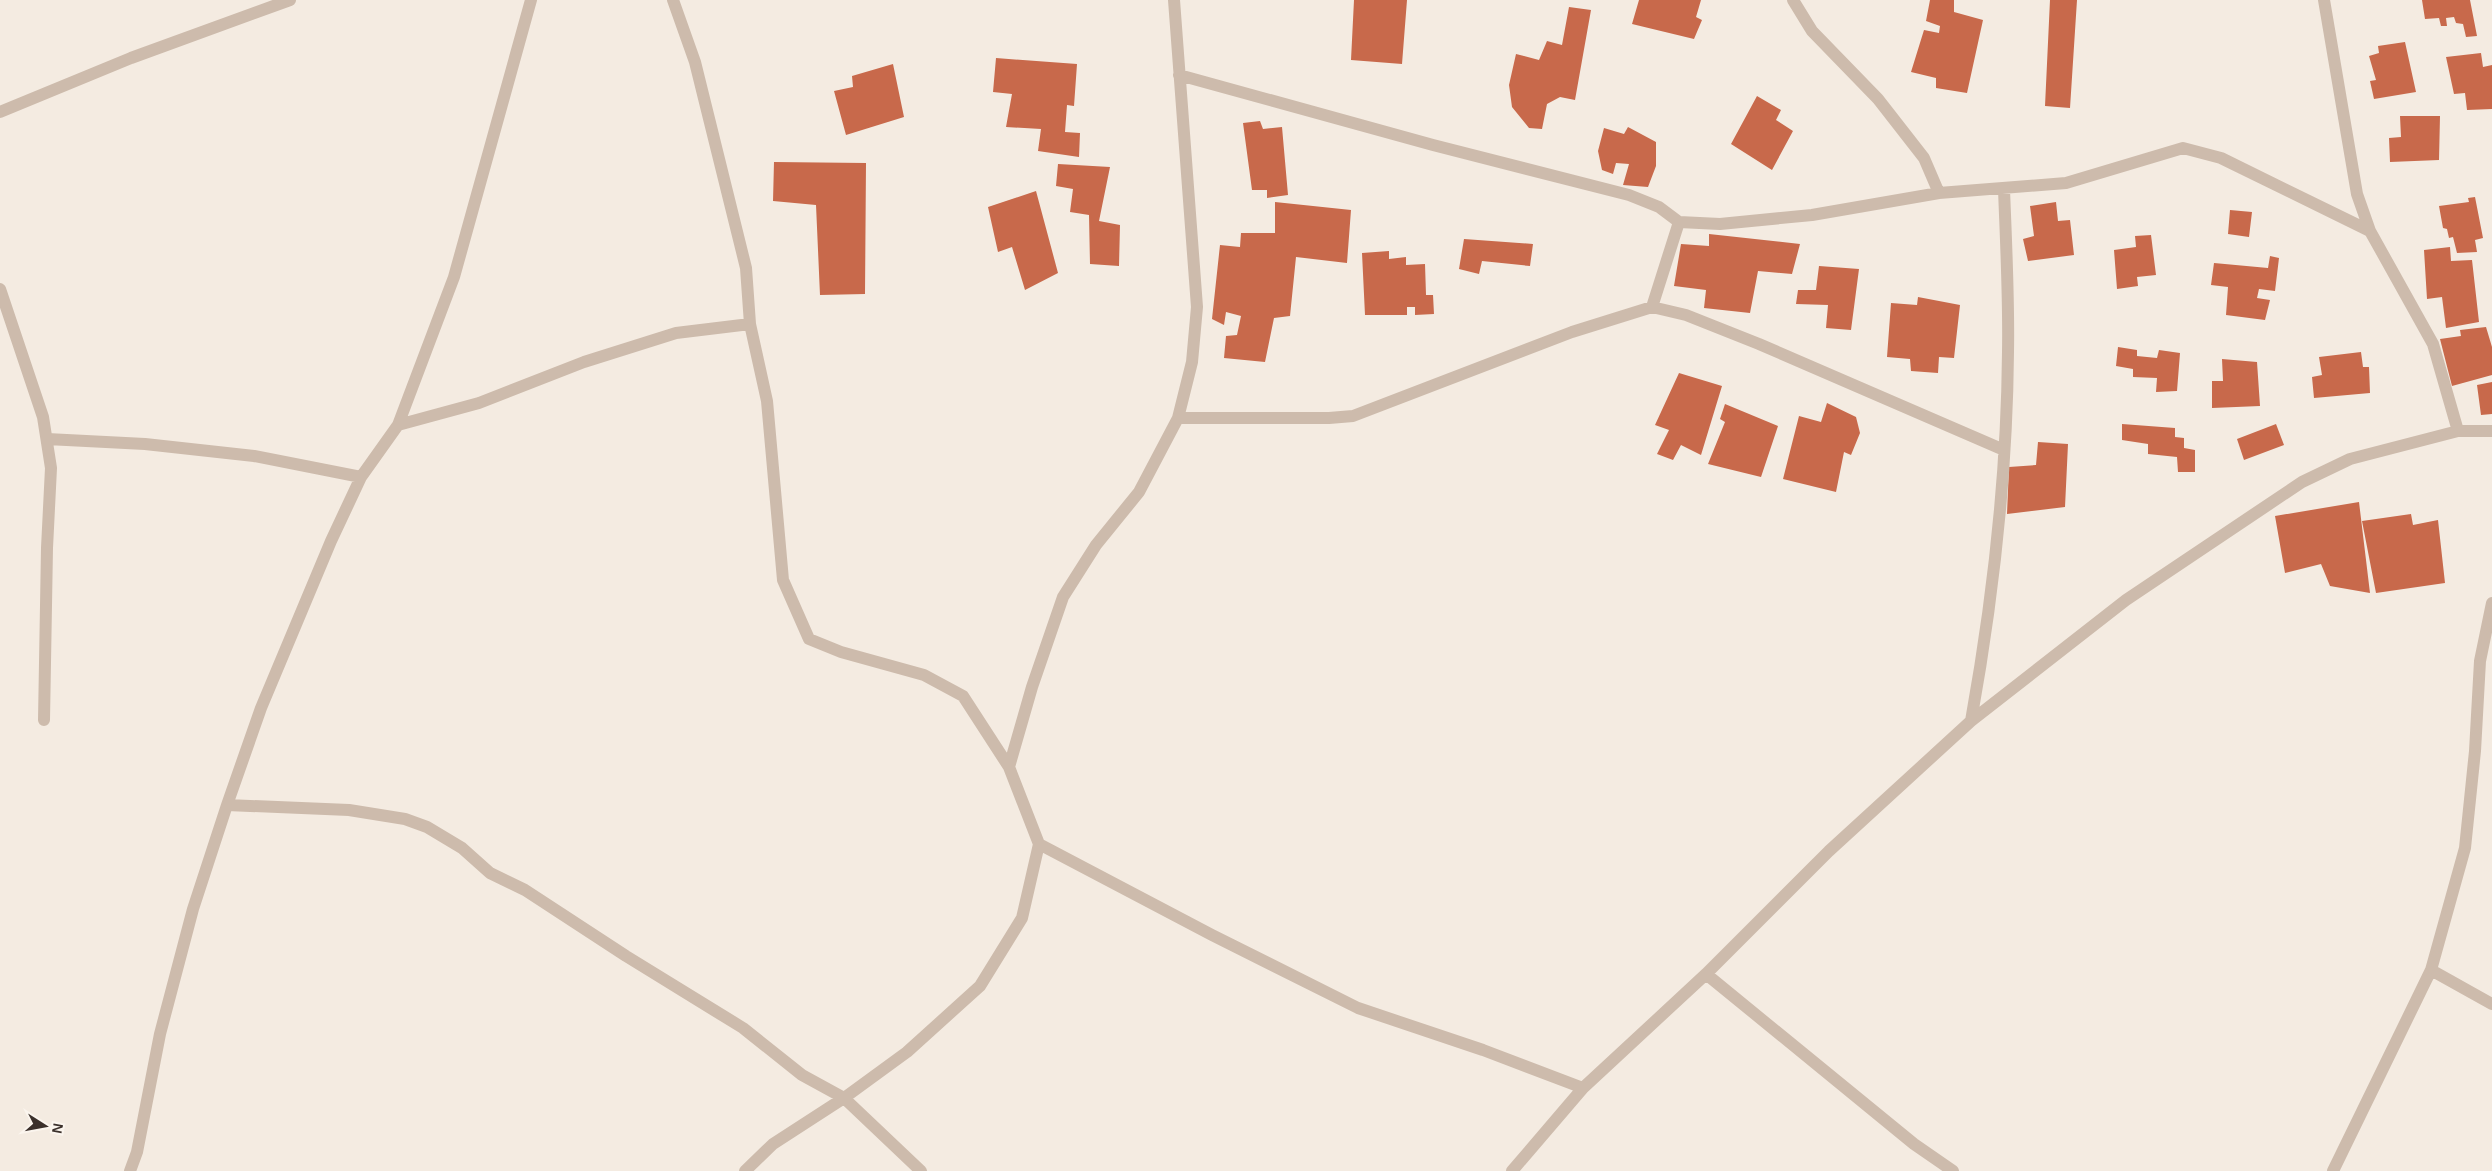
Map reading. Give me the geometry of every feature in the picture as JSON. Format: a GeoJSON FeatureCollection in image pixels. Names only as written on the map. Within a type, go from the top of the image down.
{"type":"FeatureCollection","features":[{"type":"Feature","properties":{"kind":"street"},"geometry":{"type":"LineString","coordinates":[[0,112],[131,58],[290,0]]}},
{"type":"Feature","properties":{"kind":"street"},"geometry":{"type":"LineString","coordinates":[[130,1171],[137,1152],[163,1024],[193,909],[227,805],[261,708],[331,541],[361,477],[398,425],[454,277],[531,0]]}},
{"type":"Feature","properties":{"kind":"street"},"geometry":{"type":"LineString","coordinates":[[673,0],[695,62],[746,268],[750,324],[767,401],[783,580],[809,639],[841,652],[924,675],[963,696],[1009,767],[1039,844],[1022,918],[980,986],[908,1052],[844,1098],[773,1144],[745,1171]]}},
{"type":"Feature","properties":{"kind":"street"},"geometry":{"type":"LineString","coordinates":[[1009,767],[1032,687],[1062,597],[1096,545],[1139,492],[1178,418],[1192,362],[1197,308],[1174,0]]}},
{"type":"Feature","properties":{"kind":"street"},"geometry":{"type":"LineString","coordinates":[[1793,0],[1812,31],[1878,99],[1924,158],[1939,193]]}},
{"type":"Feature","properties":{"kind":"street"},"geometry":{"type":"LineString","coordinates":[[2324,0],[2356,194],[2370,231],[2433,344],[2458,432]]}},
{"type":"Feature","properties":{"kind":"street"},"geometry":{"type":"LineString","coordinates":[[1179,75],[1423,142],[1629,195],[1659,207],[1679,222],[1720,224],[1812,215],[1939,193],[2066,183],[2184,148],[2221,158],[2370,231]]}},
{"type":"Feature","properties":{"kind":"street"},"geometry":{"type":"LineString","coordinates":[[1971,720],[1986,640],[2001,501],[2008,352],[2004,189]]}},
{"type":"Feature","properties":{"kind":"street"},"geometry":{"type":"LineString","coordinates":[[1652,308],[1679,222]]}},
{"type":"Feature","properties":{"kind":"street"},"geometry":{"type":"LineString","coordinates":[[0,289],[43,417],[51,468],[47,548],[44,720]]}},
{"type":"Feature","properties":{"kind":"street"},"geometry":{"type":"LineString","coordinates":[[1178,418],[1329,418],[1353,416],[1572,332],[1652,308],[1686,315],[1759,344],[2004,450]]}},
{"type":"Feature","properties":{"kind":"street"},"geometry":{"type":"LineString","coordinates":[[398,425],[479,403],[584,362],[676,333],[750,324]]}},
{"type":"Feature","properties":{"kind":"street"},"geometry":{"type":"LineString","coordinates":[[1512,1171],[1583,1088],[1706,974],[1829,851],[1971,720],[2126,600],[2302,482],[2350,459],[2458,432],[2492,431]]}},
{"type":"Feature","properties":{"kind":"street"},"geometry":{"type":"LineString","coordinates":[[47,439],[145,444],[254,456],[361,477]]}},
{"type":"Feature","properties":{"kind":"street"},"geometry":{"type":"LineString","coordinates":[[2332,1171],[2432,970],[2465,848],[2475,752],[2480,660],[2492,603]]}},
{"type":"Feature","properties":{"kind":"street"},"geometry":{"type":"LineString","coordinates":[[227,805],[349,810],[405,820],[427,827],[462,848],[490,873],[525,890],[626,956],[743,1028],[802,1075],[844,1098],[921,1171]]}},
{"type":"Feature","properties":{"kind":"street"},"geometry":{"type":"LineString","coordinates":[[1039,844],[1212,935],[1358,1008],[1483,1050],[1583,1088]]}},
{"type":"Feature","properties":{"kind":"street"},"geometry":{"type":"LineString","coordinates":[[2432,970],[2492,1004]]}},
{"type":"Feature","properties":{"kind":"street"},"geometry":{"type":"LineString","coordinates":[[1706,974],[1906,1138],[1954,1171]]}},
{"type":"Feature","properties":{"kind":"building"},"geometry":{"type":"Polygon","coordinates":[[[1354,0],[1407,0],[1402,64],[1351,60],[1354,0]]]}},
{"type":"Feature","properties":{"kind":"building"},"geometry":{"type":"Polygon","coordinates":[[[1639,0],[1701,0],[1696,17],[1702,20],[1694,39],[1632,24],[1639,0]]]}},
{"type":"Feature","properties":{"kind":"building"},"geometry":{"type":"Polygon","coordinates":[[[1930,0],[1954,0],[1954,12],[1983,20],[1967,93],[1936,88],[1936,78],[1911,72],[1924,30],[1939,33],[1940,26],[1926,21],[1930,0]]]}},
{"type":"Feature","properties":{"kind":"building"},"geometry":{"type":"Polygon","coordinates":[[[2050,0],[2077,0],[2070,108],[2045,106],[2050,0]]]}},
{"type":"Feature","properties":{"kind":"building"},"geometry":{"type":"Polygon","coordinates":[[[2422,0],[2470,0],[2477,36],[2466,37],[2463,24],[2456,23],[2454,17],[2446,18],[2447,26],[2441,26],[2439,18],[2425,19],[2422,0]]]}},
{"type":"Feature","properties":{"kind":"building"},"geometry":{"type":"Polygon","coordinates":[[[1569,7],[1591,10],[1575,100],[1560,97],[1547,104],[1542,129],[1529,128],[1512,107],[1509,85],[1516,54],[1539,60],[1547,41],[1562,45],[1569,7]]]}},
{"type":"Feature","properties":{"kind":"building"},"geometry":{"type":"Polygon","coordinates":[[[2405,42],[2416,92],[2374,99],[2370,81],[2376,80],[2369,56],[2379,53],[2378,46],[2405,42]]]}},
{"type":"Feature","properties":{"kind":"building"},"geometry":{"type":"Polygon","coordinates":[[[2481,53],[2483,67],[2492,65],[2492,109],[2467,110],[2465,93],[2454,94],[2446,57],[2481,53]]]}},
{"type":"Feature","properties":{"kind":"building"},"geometry":{"type":"Polygon","coordinates":[[[996,58],[1077,64],[1074,106],[1067,105],[1065,132],[1080,133],[1079,157],[1038,151],[1041,129],[1006,127],[1012,94],[993,92],[996,58]]]}},
{"type":"Feature","properties":{"kind":"building"},"geometry":{"type":"Polygon","coordinates":[[[893,64],[904,117],[846,135],[834,91],[853,87],[852,76],[893,64]]]}},
{"type":"Feature","properties":{"kind":"building"},"geometry":{"type":"Polygon","coordinates":[[[1757,96],[1781,110],[1776,120],[1793,131],[1772,170],[1731,144],[1757,96]]]}},
{"type":"Feature","properties":{"kind":"building"},"geometry":{"type":"Polygon","coordinates":[[[2400,116],[2440,116],[2439,160],[2390,162],[2389,138],[2401,137],[2400,116]]]}},
{"type":"Feature","properties":{"kind":"building"},"geometry":{"type":"Polygon","coordinates":[[[1260,121],[1263,129],[1282,127],[1288,195],[1267,198],[1267,190],[1252,190],[1243,123],[1260,121]]]}},
{"type":"Feature","properties":{"kind":"building"},"geometry":{"type":"Polygon","coordinates":[[[1628,127],[1656,142],[1656,166],[1648,187],[1623,185],[1629,164],[1616,163],[1613,174],[1602,170],[1598,151],[1604,128],[1624,134],[1628,127]]]}},
{"type":"Feature","properties":{"kind":"building"},"geometry":{"type":"Polygon","coordinates":[[[774,162],[866,163],[865,294],[820,295],[816,205],[773,201],[774,162]]]}},
{"type":"Feature","properties":{"kind":"building"},"geometry":{"type":"Polygon","coordinates":[[[1058,164],[1110,167],[1099,221],[1120,225],[1119,266],[1090,264],[1089,215],[1070,212],[1073,189],[1056,186],[1058,164]]]}},
{"type":"Feature","properties":{"kind":"building"},"geometry":{"type":"Polygon","coordinates":[[[1036,191],[1058,273],[1025,290],[1012,247],[998,252],[988,207],[1036,191]]]}},
{"type":"Feature","properties":{"kind":"building"},"geometry":{"type":"Polygon","coordinates":[[[2475,197],[2483,238],[2475,240],[2477,252],[2457,253],[2453,237],[2449,238],[2447,229],[2443,228],[2439,206],[2469,202],[2468,198],[2475,197]]]}},
{"type":"Feature","properties":{"kind":"building"},"geometry":{"type":"Polygon","coordinates":[[[1275,202],[1351,210],[1347,263],[1296,257],[1290,316],[1274,318],[1265,362],[1224,358],[1226,336],[1237,335],[1241,316],[1226,312],[1224,325],[1212,319],[1220,245],[1240,247],[1241,233],[1275,233],[1275,202]]]}},
{"type":"Feature","properties":{"kind":"building"},"geometry":{"type":"Polygon","coordinates":[[[2056,202],[2058,221],[2070,220],[2074,255],[2028,261],[2023,239],[2034,236],[2030,206],[2056,202]]]}},
{"type":"Feature","properties":{"kind":"building"},"geometry":{"type":"Polygon","coordinates":[[[2230,210],[2252,212],[2249,237],[2228,234],[2230,210]]]}},
{"type":"Feature","properties":{"kind":"building"},"geometry":{"type":"Polygon","coordinates":[[[1709,234],[1800,244],[1792,274],[1758,271],[1750,313],[1704,308],[1706,290],[1674,286],[1681,244],[1709,246],[1709,234]]]}},
{"type":"Feature","properties":{"kind":"building"},"geometry":{"type":"Polygon","coordinates":[[[2151,235],[2156,275],[2137,277],[2138,286],[2117,289],[2114,250],[2136,247],[2135,236],[2151,235]]]}},
{"type":"Feature","properties":{"kind":"building"},"geometry":{"type":"Polygon","coordinates":[[[1464,239],[1533,244],[1530,266],[1482,261],[1479,274],[1459,269],[1464,239]]]}},
{"type":"Feature","properties":{"kind":"building"},"geometry":{"type":"Polygon","coordinates":[[[2450,247],[2451,261],[2472,260],[2479,322],[2446,328],[2442,297],[2427,299],[2424,250],[2450,247]]]}},
{"type":"Feature","properties":{"kind":"building"},"geometry":{"type":"Polygon","coordinates":[[[1389,251],[1389,259],[1406,257],[1406,265],[1425,264],[1426,295],[1433,295],[1434,314],[1415,315],[1415,307],[1407,307],[1407,315],[1365,315],[1362,253],[1389,251]]]}},
{"type":"Feature","properties":{"kind":"building"},"geometry":{"type":"Polygon","coordinates":[[[2270,256],[2279,258],[2275,291],[2259,289],[2257,298],[2270,300],[2265,320],[2226,315],[2228,287],[2211,285],[2214,263],[2268,268],[2270,256]]]}},
{"type":"Feature","properties":{"kind":"building"},"geometry":{"type":"Polygon","coordinates":[[[1819,266],[1859,269],[1851,330],[1826,328],[1828,305],[1796,304],[1798,290],[1816,290],[1819,266]]]}},
{"type":"Feature","properties":{"kind":"building"},"geometry":{"type":"Polygon","coordinates":[[[1918,297],[1960,305],[1954,358],[1939,357],[1938,373],[1911,371],[1910,359],[1887,357],[1891,303],[1917,305],[1918,297]]]}},
{"type":"Feature","properties":{"kind":"building"},"geometry":{"type":"Polygon","coordinates":[[[2486,327],[2492,347],[2492,375],[2452,386],[2440,339],[2461,336],[2460,330],[2486,327]]]}},
{"type":"Feature","properties":{"kind":"building"},"geometry":{"type":"Polygon","coordinates":[[[2118,347],[2137,350],[2137,356],[2157,358],[2159,350],[2180,353],[2177,391],[2156,392],[2157,378],[2133,377],[2133,369],[2116,366],[2118,347]]]}},
{"type":"Feature","properties":{"kind":"building"},"geometry":{"type":"Polygon","coordinates":[[[2361,352],[2363,367],[2369,367],[2370,393],[2314,398],[2312,377],[2322,375],[2319,357],[2361,352]]]}},
{"type":"Feature","properties":{"kind":"building"},"geometry":{"type":"Polygon","coordinates":[[[2222,359],[2257,362],[2260,406],[2212,408],[2212,381],[2223,381],[2222,359]]]}},
{"type":"Feature","properties":{"kind":"building"},"geometry":{"type":"Polygon","coordinates":[[[1679,373],[1722,386],[1701,455],[1681,445],[1673,460],[1657,454],[1669,430],[1655,425],[1679,373]]]}},
{"type":"Feature","properties":{"kind":"building"},"geometry":{"type":"Polygon","coordinates":[[[2492,382],[2492,414],[2481,415],[2477,385],[2492,382]]]}},
{"type":"Feature","properties":{"kind":"building"},"geometry":{"type":"Polygon","coordinates":[[[1827,403],[1856,417],[1860,433],[1851,455],[1844,452],[1836,492],[1783,479],[1799,416],[1821,422],[1827,403]]]}},
{"type":"Feature","properties":{"kind":"building"},"geometry":{"type":"Polygon","coordinates":[[[1725,404],[1778,426],[1761,477],[1708,464],[1725,422],[1720,419],[1725,404]]]}},
{"type":"Feature","properties":{"kind":"building"},"geometry":{"type":"Polygon","coordinates":[[[2122,424],[2175,428],[2175,437],[2184,438],[2184,448],[2195,450],[2195,472],[2178,472],[2177,457],[2148,454],[2148,444],[2122,440],[2122,424]]]}},
{"type":"Feature","properties":{"kind":"building"},"geometry":{"type":"Polygon","coordinates":[[[2276,424],[2284,445],[2244,460],[2237,439],[2276,424]]]}},
{"type":"Feature","properties":{"kind":"building"},"geometry":{"type":"Polygon","coordinates":[[[2038,442],[2068,444],[2065,507],[2007,514],[2009,467],[2036,465],[2038,442]]]}},
{"type":"Feature","properties":{"kind":"building"},"geometry":{"type":"Polygon","coordinates":[[[2359,502],[2370,593],[2330,586],[2321,564],[2285,573],[2275,516],[2359,502]]]}},
{"type":"Feature","properties":{"kind":"building"},"geometry":{"type":"Polygon","coordinates":[[[2411,514],[2413,525],[2438,520],[2445,583],[2376,593],[2362,521],[2411,514]]]}}]}
